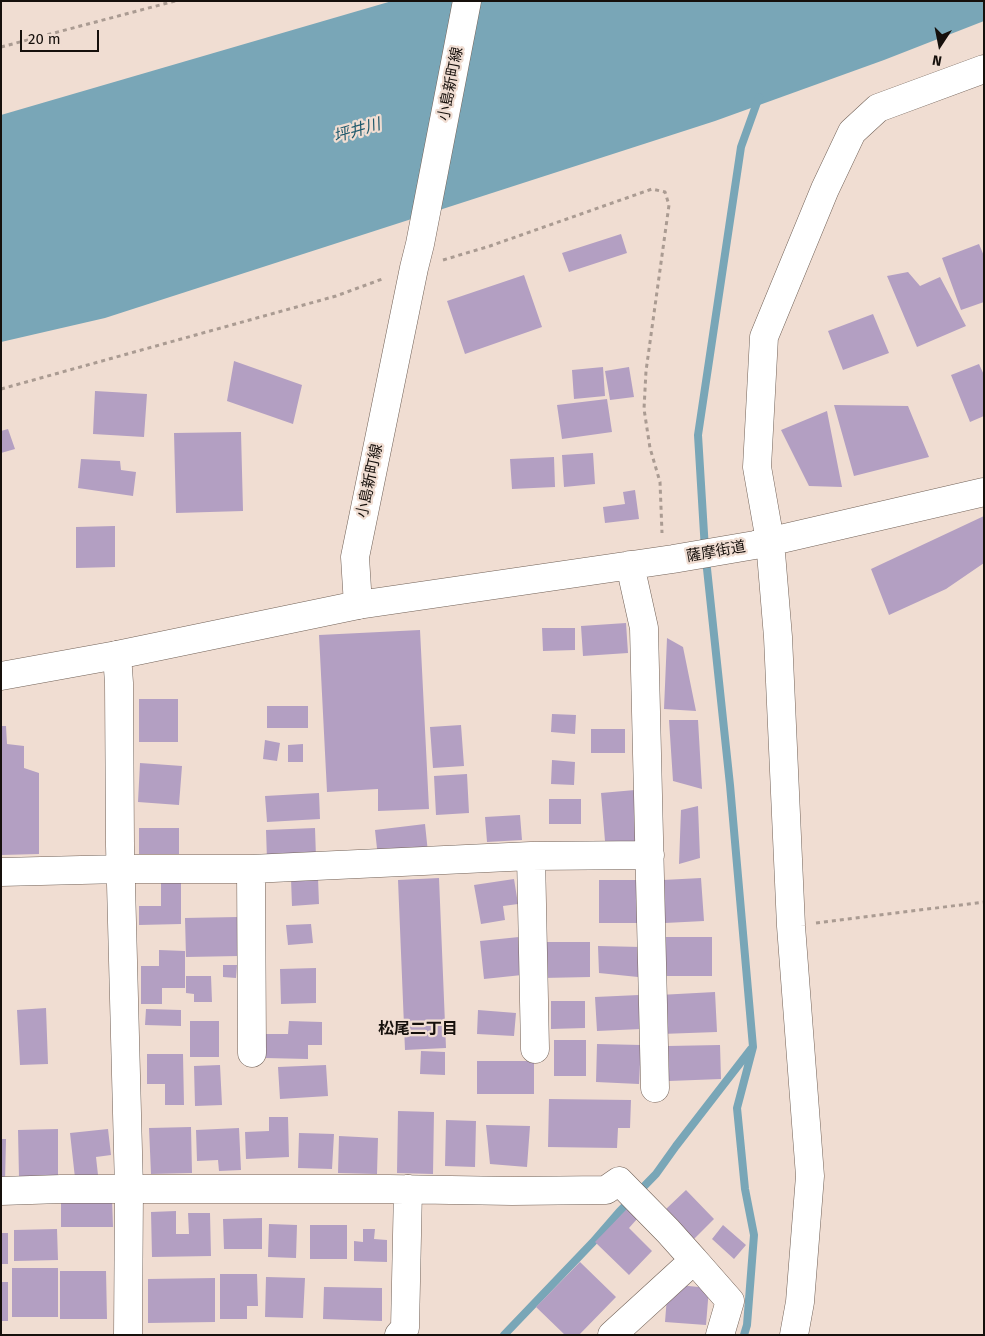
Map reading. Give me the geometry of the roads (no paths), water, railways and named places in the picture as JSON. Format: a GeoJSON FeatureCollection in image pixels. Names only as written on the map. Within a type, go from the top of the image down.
{"type":"FeatureCollection","features":[{"type":"Feature","properties":{"kind":"street","name":"小島新町線"},"geometry":{"type":"LineString","coordinates":[[358,605],[355,557],[417,256],[466,1]]}},
{"type":"Feature","properties":{"kind":"street"},"geometry":{"type":"LineString","coordinates":[[794,1335],[800,1302],[810,1176],[791,926],[778,636],[762,543],[757,467],[764,337],[825,189],[852,132],[878,108],[984,69]]}},
{"type":"Feature","properties":{"kind":"street","name":"薩摩街道"},"geometry":{"type":"LineString","coordinates":[[358,605],[667,560],[762,543],[984,492]]}},
{"type":"Feature","properties":{"kind":"street"},"geometry":{"type":"LineString","coordinates":[[630,565],[644,628],[654,1088]]}},
{"type":"Feature","properties":{"kind":"street"},"geometry":{"type":"LineString","coordinates":[[1,676],[117,655],[358,605]]}},
{"type":"Feature","properties":{"kind":"street"},"geometry":{"type":"LineString","coordinates":[[117,655],[119,683],[120,869],[129,1189],[128,1335]]}},
{"type":"Feature","properties":{"kind":"street"},"geometry":{"type":"LineString","coordinates":[[1,872],[120,869],[251,869],[531,856],[650,855]]}},
{"type":"Feature","properties":{"kind":"street"},"geometry":{"type":"LineString","coordinates":[[531,856],[535,1049]]}},
{"type":"Feature","properties":{"kind":"street"},"geometry":{"type":"LineString","coordinates":[[251,869],[252,1053]]}},
{"type":"Feature","properties":{"kind":"street"},"geometry":{"type":"LineString","coordinates":[[1,1191],[61,1189],[606,1190],[619,1181],[668,1230],[672,1237],[730,1301],[720,1335]]}},
{"type":"Feature","properties":{"kind":"street"},"geometry":{"type":"LineString","coordinates":[[399,1335],[405,1328],[408,1189]]}},
{"type":"Feature","properties":{"kind":"street"},"geometry":{"type":"LineString","coordinates":[[612,1335],[694,1260]]}},
{"type":"Feature","properties":{"kind":"water","name":"坪井川"},"geometry":{"type":"Polygon","coordinates":[[[392,1],[984,1],[984,21],[884,60],[715,121],[105,318],[1,342],[1,115],[392,1]]]}},
{"type":"Feature","properties":{"kind":"waterway"},"geometry":{"type":"LineString","coordinates":[[744,1335],[747,1325],[754,1235],[745,1189],[737,1108],[753,1047],[730,785],[705,550],[698,435],[741,147],[759,97]]}},
{"type":"Feature","properties":{"kind":"waterway"},"geometry":{"type":"LineString","coordinates":[[504,1335],[656,1174],[751,1049]]}},
{"type":"Feature","properties":{"kind":"district","name":"松尾二丁目"},"geometry":{"type":"Point","coordinates":[418,1030]}}]}
